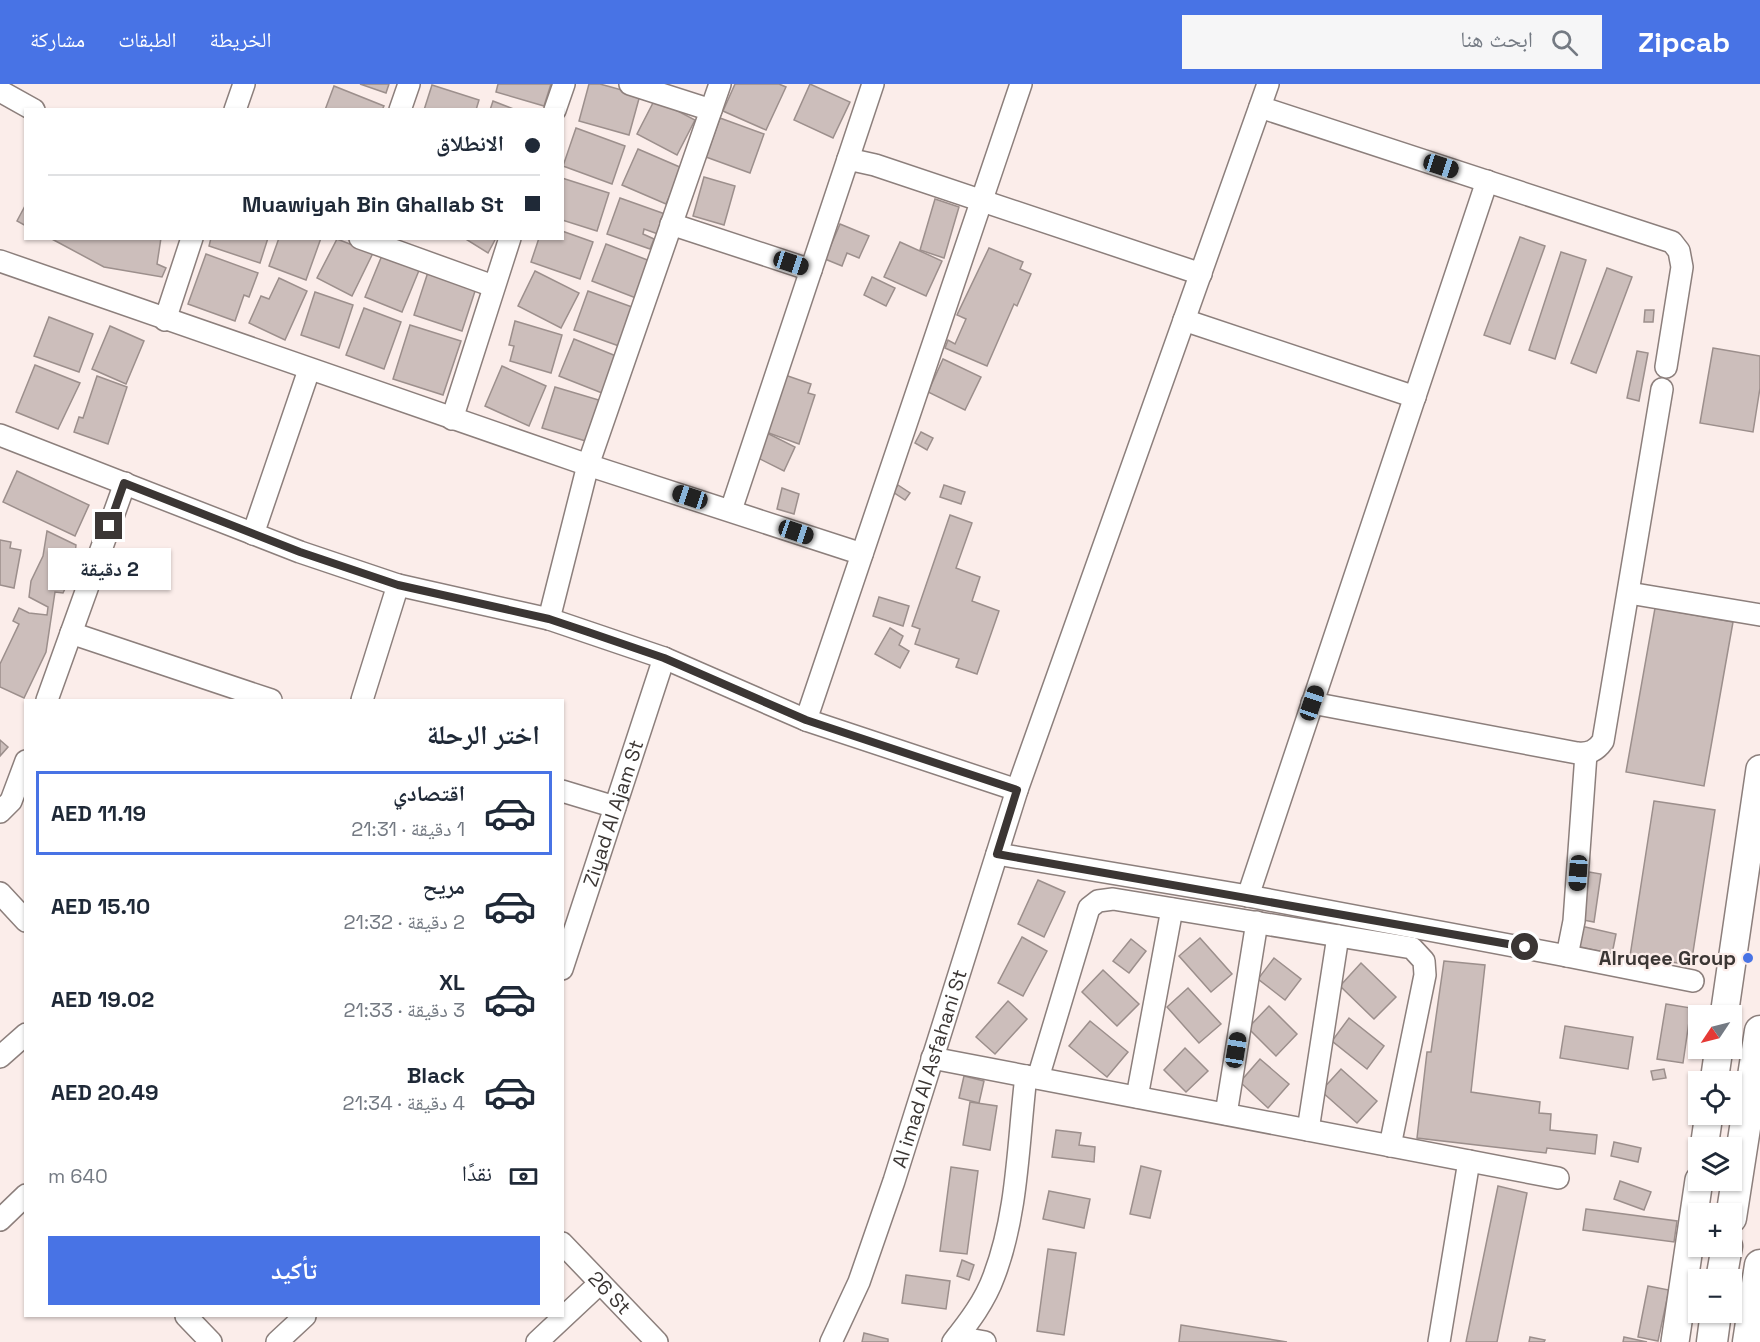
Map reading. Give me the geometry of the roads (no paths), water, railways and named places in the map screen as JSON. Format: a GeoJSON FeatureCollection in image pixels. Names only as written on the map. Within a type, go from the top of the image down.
{"type":"FeatureCollection","features":[{"type":"Feature","properties":{"kind":"highway"},"geometry":{"type":"LineString","coordinates":[[1733,1203],[1760,1031]]}},
{"type":"Feature","properties":{"kind":"highway"},"geometry":{"type":"LineString","coordinates":[[1748,1342],[1760,1265]]}},
{"type":"Feature","properties":{"kind":"highway"},"geometry":{"type":"LineString","coordinates":[[1712,1342],[1715,1323]]}},
{"type":"Feature","properties":{"kind":"main road"},"geometry":{"type":"LineString","coordinates":[[1726,1005],[1760,769]]}},
{"type":"Feature","properties":{"kind":"main road"},"geometry":{"type":"LineString","coordinates":[[1675,1342],[1697,1191]]}},
{"type":"Feature","properties":{"kind":"street"},"geometry":{"type":"LineString","coordinates":[[236,108],[244,84]]}},
{"type":"Feature","properties":{"kind":"street"},"geometry":{"type":"LineString","coordinates":[[401,108],[409,84]]}},
{"type":"Feature","properties":{"kind":"street"},"geometry":{"type":"LineString","coordinates":[[556,108],[564,84]]}},
{"type":"Feature","properties":{"kind":"street"},"geometry":{"type":"LineString","coordinates":[[630,84],[711,110]]}},
{"type":"Feature","properties":{"kind":"street"},"geometry":{"type":"LineString","coordinates":[[549,619],[588,465],[720,84]]}},
{"type":"Feature","properties":{"kind":"street"},"geometry":{"type":"LineString","coordinates":[[730,510],[873,84]]}},
{"type":"Feature","properties":{"kind":"street"},"geometry":{"type":"LineString","coordinates":[[806,720],[1021,84]]}},
{"type":"Feature","properties":{"kind":"street","name":"Al imad Al Asfahani St"},"geometry":{"type":"LineString","coordinates":[[831,1342],[859,1282],[1017,790],[1268,84]]}},
{"type":"Feature","properties":{"kind":"street"},"geometry":{"type":"LineString","coordinates":[[0,91],[30,108]]}},
{"type":"Feature","properties":{"kind":"street"},"geometry":{"type":"LineString","coordinates":[[1260,107],[1672,242],[1679,251],[1682,267],[1666,367]]}},
{"type":"Feature","properties":{"kind":"street"},"geometry":{"type":"LineString","coordinates":[[848,159],[875,165],[1201,274]]}},
{"type":"Feature","properties":{"kind":"street"},"geometry":{"type":"LineString","coordinates":[[1248,896],[1487,182]]}},
{"type":"Feature","properties":{"kind":"street"},"geometry":{"type":"LineString","coordinates":[[671,224],[811,270]]}},
{"type":"Feature","properties":{"kind":"street"},"geometry":{"type":"LineString","coordinates":[[165,320],[191,240]]}},
{"type":"Feature","properties":{"kind":"street"},"geometry":{"type":"LineString","coordinates":[[366,240],[493,286]]}},
{"type":"Feature","properties":{"kind":"street"},"geometry":{"type":"LineString","coordinates":[[452,419],[509,240]]}},
{"type":"Feature","properties":{"kind":"street"},"geometry":{"type":"LineString","coordinates":[[0,261],[452,419],[862,554]]}},
{"type":"Feature","properties":{"kind":"street"},"geometry":{"type":"LineString","coordinates":[[1184,320],[1415,397]]}},
{"type":"Feature","properties":{"kind":"street"},"geometry":{"type":"LineString","coordinates":[[253,534],[309,370]]}},
{"type":"Feature","properties":{"kind":"street"},"geometry":{"type":"LineString","coordinates":[[1312,703],[1586,754],[1597,749],[1603,741],[1662,389]]}},
{"type":"Feature","properties":{"kind":"street"},"geometry":{"type":"LineString","coordinates":[[0,435],[253,534],[398,585],[549,619],[664,658],[806,720],[1017,790]]}},
{"type":"Feature","properties":{"kind":"street"},"geometry":{"type":"LineString","coordinates":[[47,699],[124,483]]}},
{"type":"Feature","properties":{"kind":"street"},"geometry":{"type":"LineString","coordinates":[[362,699],[398,585]]}},
{"type":"Feature","properties":{"kind":"street"},"geometry":{"type":"LineString","coordinates":[[1629,593],[1760,615]]}},
{"type":"Feature","properties":{"kind":"street"},"geometry":{"type":"LineString","coordinates":[[71,633],[238,695],[264,699]]}},
{"type":"Feature","properties":{"kind":"street","name":"Ziyad Al Ajam St"},"geometry":{"type":"LineString","coordinates":[[564,956],[568,931],[615,807],[664,658]]}},
{"type":"Feature","properties":{"kind":"street"},"geometry":{"type":"LineString","coordinates":[[1568,956],[1574,921],[1586,754]]}},
{"type":"Feature","properties":{"kind":"street"},"geometry":{"type":"LineString","coordinates":[[0,812],[11,801],[24,766]]}},
{"type":"Feature","properties":{"kind":"street"},"geometry":{"type":"LineString","coordinates":[[564,792],[615,807]]}},
{"type":"Feature","properties":{"kind":"street"},"geometry":{"type":"LineString","coordinates":[[997,854],[1248,896],[1693,981]]}},
{"type":"Feature","properties":{"kind":"street"},"geometry":{"type":"LineString","coordinates":[[0,893],[24,919]]}},
{"type":"Feature","properties":{"kind":"street"},"geometry":{"type":"LineString","coordinates":[[955,1340],[978,1310],[994,1276],[1009,1225],[1032,1077],[1089,908],[1098,901],[1113,899],[1412,948],[1424,961],[1425,975],[1390,1146]]}},
{"type":"Feature","properties":{"kind":"street"},"geometry":{"type":"LineString","coordinates":[[1137,1097],[1172,909]]}},
{"type":"Feature","properties":{"kind":"street"},"geometry":{"type":"LineString","coordinates":[[1226,1114],[1257,922]]}},
{"type":"Feature","properties":{"kind":"street"},"geometry":{"type":"LineString","coordinates":[[1308,1130],[1338,936]]}},
{"type":"Feature","properties":{"kind":"street"},"geometry":{"type":"LineString","coordinates":[[0,1057],[24,1036]]}},
{"type":"Feature","properties":{"kind":"street"},"geometry":{"type":"LineString","coordinates":[[932,1058],[1558,1178]]}},
{"type":"Feature","properties":{"kind":"street"},"geometry":{"type":"LineString","coordinates":[[1439,1342],[1469,1161]]}},
{"type":"Feature","properties":{"kind":"street"},"geometry":{"type":"LineString","coordinates":[[0,1220],[24,1197]]}},
{"type":"Feature","properties":{"kind":"street","name":"26 St"},"geometry":{"type":"LineString","coordinates":[[564,1245],[657,1342]]}},
{"type":"Feature","properties":{"kind":"street"},"geometry":{"type":"LineString","coordinates":[[537,1342],[600,1284]]}},
{"type":"Feature","properties":{"kind":"street"},"geometry":{"type":"LineString","coordinates":[[187,1317],[210,1342]]}},
{"type":"Feature","properties":{"kind":"street"},"geometry":{"type":"LineString","coordinates":[[277,1342],[304,1317]]}},
{"type":"Feature","properties":{"kind":"street"},"geometry":{"type":"LineString","coordinates":[[955,1340],[985,1342]]}},
{"type":"Feature","properties":{"kind":"place","name":"Alruqee Group"},"geometry":{"type":"Point","coordinates":[1748,958]}}]}
